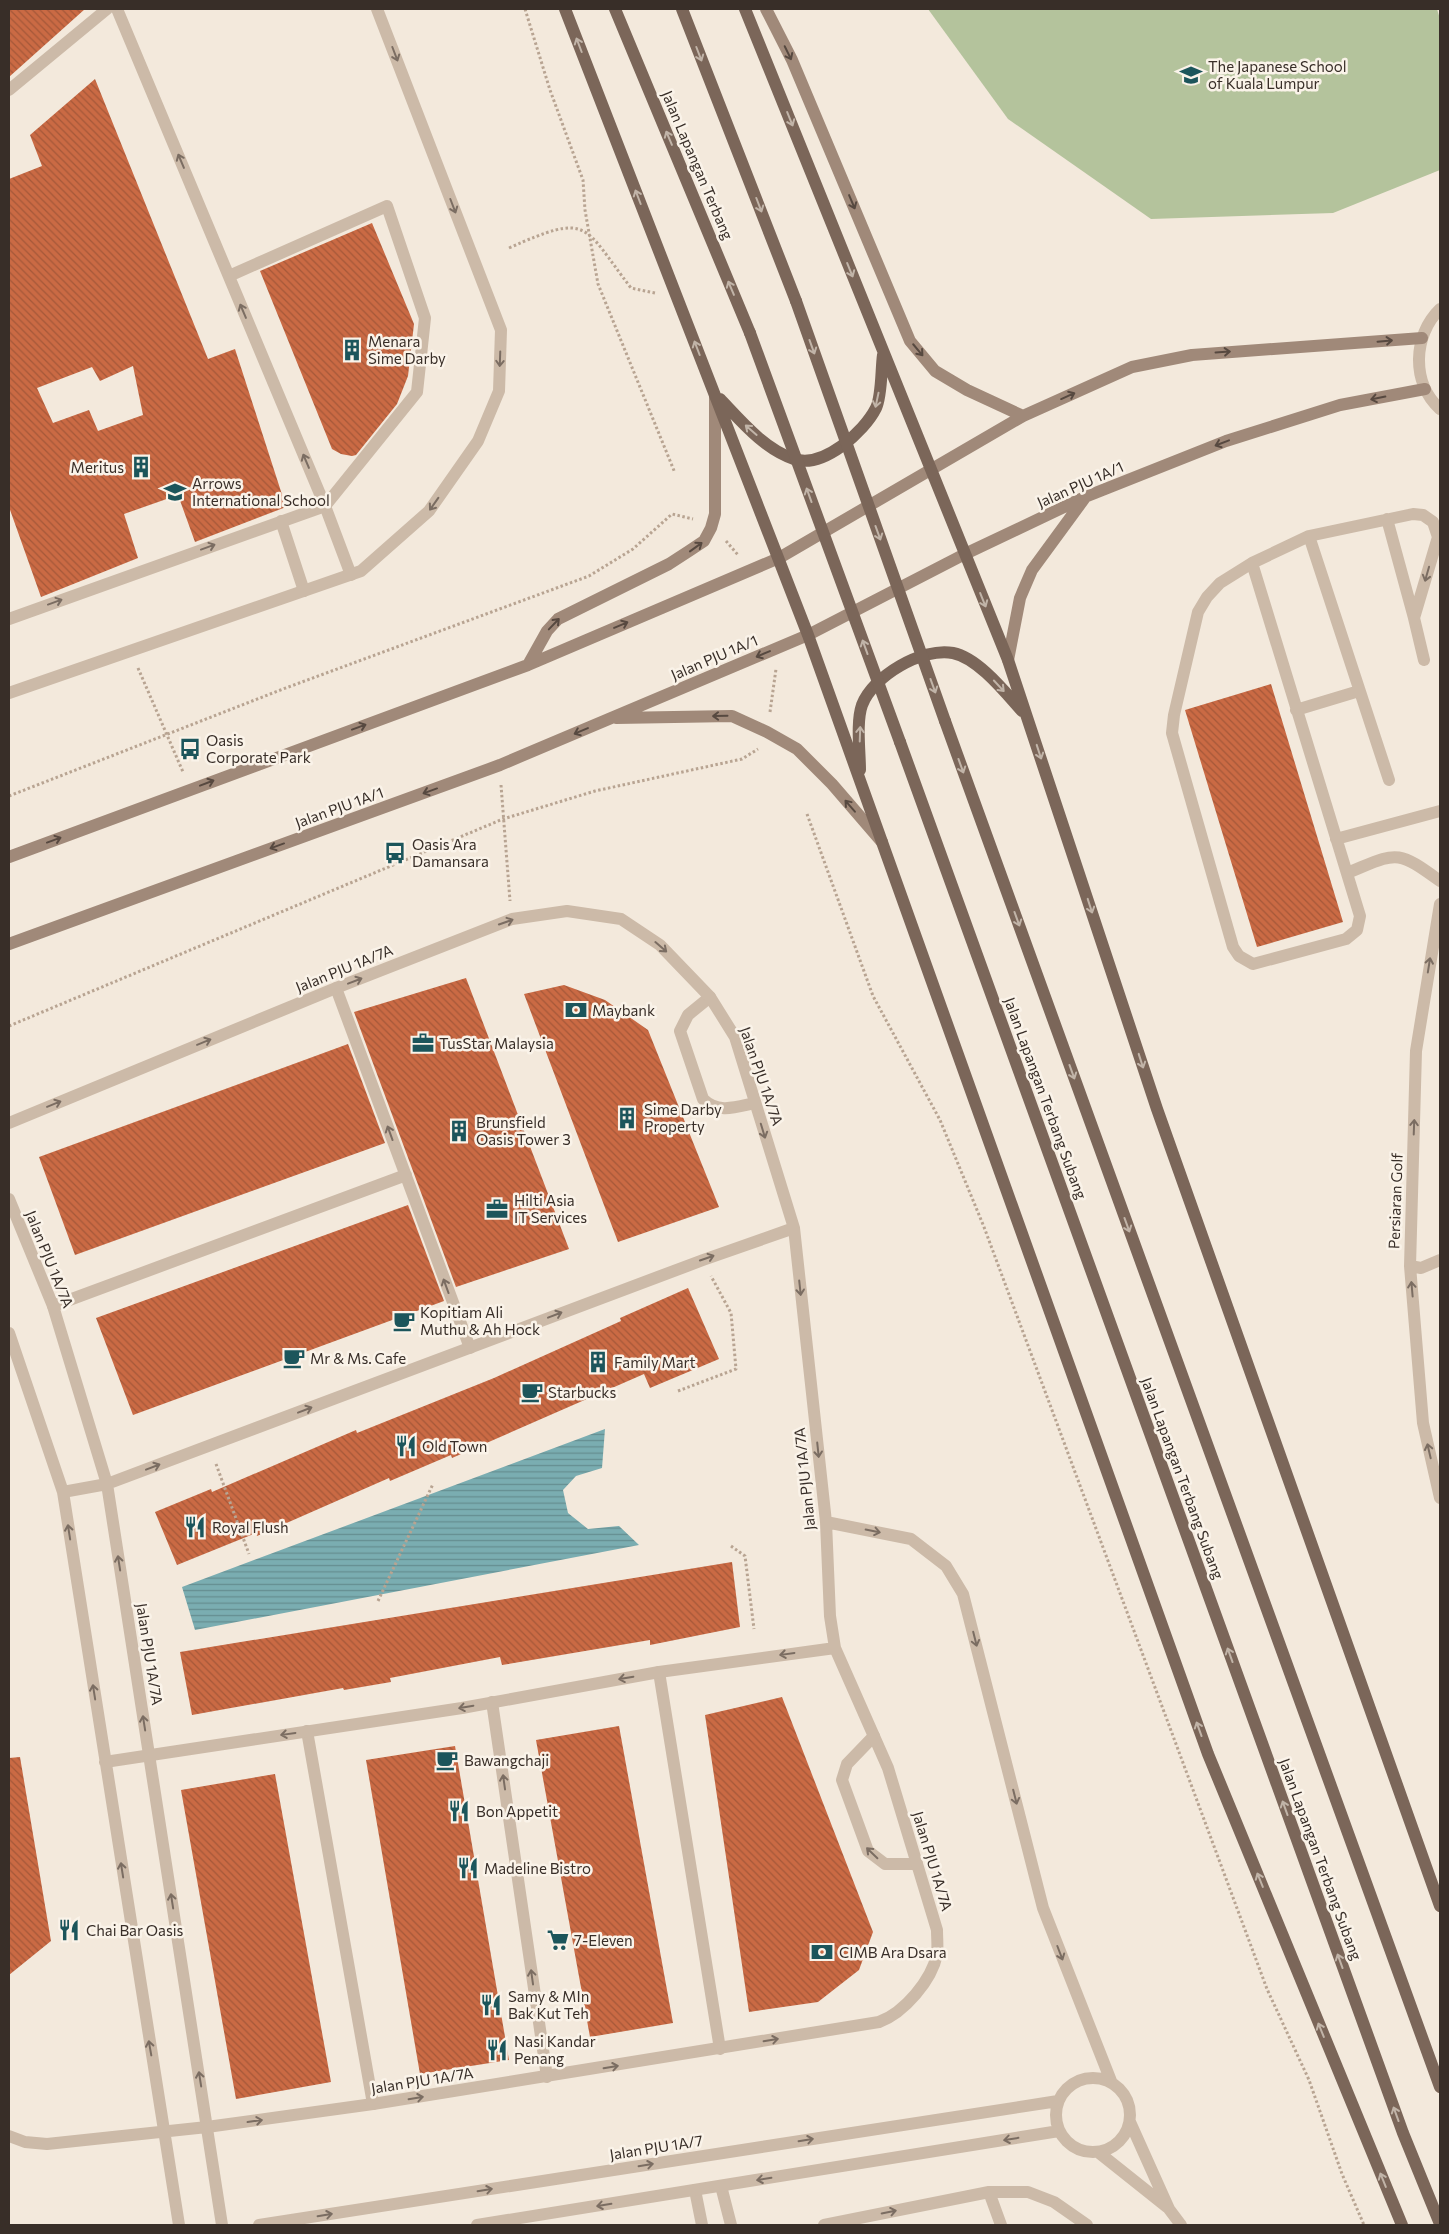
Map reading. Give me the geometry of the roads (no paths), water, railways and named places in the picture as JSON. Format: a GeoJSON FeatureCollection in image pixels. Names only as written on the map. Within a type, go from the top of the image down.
{"type":"FeatureCollection","features":[{"type":"Feature","properties":{"kind":"main road"},"geometry":{"type":"LineString","coordinates":[[565,9],[808,635],[1208,1754],[1402,2225]]}},
{"type":"Feature","properties":{"kind":"main road","name":"Jalan Lapangan Terbang"},"geometry":{"type":"LineString","coordinates":[[615,9],[750,333],[900,742]]}},
{"type":"Feature","properties":{"kind":"main road"},"geometry":{"type":"LineString","coordinates":[[682,9],[796,301],[945,720],[1440,2087]]}},
{"type":"Feature","properties":{"kind":"main road"},"geometry":{"type":"LineString","coordinates":[[746,9],[1008,660],[1161,1118],[1440,1906]]}},
{"type":"Feature","properties":{"kind":"main road"},"geometry":{"type":"LineString","coordinates":[[766,9],[792,60],[910,341],[935,371],[967,390],[1023,416]]}},
{"type":"Feature","properties":{"kind":"main road"},"geometry":{"type":"LineString","coordinates":[[9,857],[528,666],[779,558],[930,468],[1023,416],[1132,367],[1192,355],[1422,338]]}},
{"type":"Feature","properties":{"kind":"main road"},"geometry":{"type":"LineString","coordinates":[[715,394],[745,425],[771,447],[795,460],[819,458],[844,446],[860,430],[877,406],[883,352]]}},
{"type":"Feature","properties":{"kind":"main road","name":"Jalan PJU 1A/1"},"geometry":{"type":"LineString","coordinates":[[9,944],[500,765],[808,635],[965,554],[1085,497],[1226,441],[1330,408],[1426,389]]}},
{"type":"Feature","properties":{"kind":"main road"},"geometry":{"type":"LineString","coordinates":[[528,666],[547,631],[558,619],[669,564],[704,541],[711,528],[715,514],[715,394]]}},
{"type":"Feature","properties":{"kind":"main road"},"geometry":{"type":"LineString","coordinates":[[1008,660],[1020,598],[1032,570],[1085,497]]}},
{"type":"Feature","properties":{"kind":"main road"},"geometry":{"type":"LineString","coordinates":[[860,783],[859,732],[862,705],[881,678],[906,663],[931,653],[954,653],[986,671],[1026,715]]}},
{"type":"Feature","properties":{"kind":"main road"},"geometry":{"type":"LineString","coordinates":[[610,718],[732,716],[767,732],[797,750],[832,784],[882,842]]}},
{"type":"Feature","properties":{"kind":"main road","name":"Jalan Lapangan Terbang Subang"},"geometry":{"type":"LineString","coordinates":[[900,742],[1396,2115],[1440,2224]]}},
{"type":"Feature","properties":{"kind":"street"},"geometry":{"type":"LineString","coordinates":[[9,90],[107,9]]}},
{"type":"Feature","properties":{"kind":"street"},"geometry":{"type":"LineString","coordinates":[[117,9],[325,506],[351,575]]}},
{"type":"Feature","properties":{"kind":"street"},"geometry":{"type":"LineString","coordinates":[[9,693],[361,571],[429,511],[478,441],[499,391],[501,330],[377,9]]}},
{"type":"Feature","properties":{"kind":"street"},"geometry":{"type":"LineString","coordinates":[[9,619],[325,506],[417,392],[425,318],[388,206],[229,276]]}},
{"type":"Feature","properties":{"kind":"street"},"geometry":{"type":"LineString","coordinates":[[1440,309],[1432,317],[1422,338],[1418,355],[1420,372],[1426,389],[1440,409]]}},
{"type":"Feature","properties":{"kind":"street"},"geometry":{"type":"LineString","coordinates":[[1252,563],[1360,916],[1357,930],[1352,936],[1264,963],[1253,964],[1239,956],[1233,946],[1172,733],[1174,715],[1198,612],[1207,597],[1220,583],[1252,563],[1309,536],[1413,514],[1423,515],[1433,522],[1438,537],[1414,618]]}},
{"type":"Feature","properties":{"kind":"street"},"geometry":{"type":"LineString","coordinates":[[1387,519],[1424,660]]}},
{"type":"Feature","properties":{"kind":"street"},"geometry":{"type":"LineString","coordinates":[[281,521],[304,591]]}},
{"type":"Feature","properties":{"kind":"street"},"geometry":{"type":"LineString","coordinates":[[1309,536],[1389,780]]}},
{"type":"Feature","properties":{"kind":"street"},"geometry":{"type":"LineString","coordinates":[[1296,710],[1359,691]]}},
{"type":"Feature","properties":{"kind":"street"},"geometry":{"type":"LineString","coordinates":[[1336,839],[1440,811]]}},
{"type":"Feature","properties":{"kind":"street"},"geometry":{"type":"LineString","coordinates":[[1347,873],[1384,858],[1399,856],[1413,862],[1440,881]]}},
{"type":"Feature","properties":{"kind":"street","name":"Persiaran Golf"},"geometry":{"type":"LineString","coordinates":[[1440,904],[1416,1051],[1410,1266],[1423,1423],[1440,1498]]}},
{"type":"Feature","properties":{"kind":"street","name":"Jalan PJU 1A/7A"},"geometry":{"type":"LineString","coordinates":[[9,1123],[336,988],[512,919],[568,911],[621,920],[660,945],[710,997],[735,1037],[794,1228],[826,1522],[830,1616],[835,1648],[888,1768],[937,1930],[937,1955],[924,1982],[902,2010],[891,2018],[880,2022],[547,2078],[207,2127],[163,2130],[47,2144],[25,2142],[9,2136]]}},
{"type":"Feature","properties":{"kind":"street"},"geometry":{"type":"LineString","coordinates":[[336,988],[470,1348]]}},
{"type":"Feature","properties":{"kind":"street"},"geometry":{"type":"LineString","coordinates":[[710,997],[688,1015],[680,1031],[703,1099],[709,1106],[726,1109],[755,1103]]}},
{"type":"Feature","properties":{"kind":"street"},"geometry":{"type":"LineString","coordinates":[[53,1306],[406,1175]]}},
{"type":"Feature","properties":{"kind":"street","name":"Jalan PJU 1A/7A"},"geometry":{"type":"LineString","coordinates":[[9,1199],[53,1306],[107,1484],[222,2225]]}},
{"type":"Feature","properties":{"kind":"street"},"geometry":{"type":"LineString","coordinates":[[63,1492],[107,1484],[703,1260],[794,1228]]}},
{"type":"Feature","properties":{"kind":"street"},"geometry":{"type":"LineString","coordinates":[[1410,1266],[1421,1268],[1440,1260]]}},
{"type":"Feature","properties":{"kind":"street"},"geometry":{"type":"LineString","coordinates":[[9,1333],[63,1492],[179,2225]]}},
{"type":"Feature","properties":{"kind":"street"},"geometry":{"type":"LineString","coordinates":[[826,1522],[911,1538],[946,1566],[963,1594],[1043,1908],[1111,2081],[1123,2092],[1130,2106],[1130,2122],[1125,2136],[1113,2147],[1098,2152],[1083,2151],[1069,2144],[1059,2131],[1055,2116],[1058,2101],[1064,2090],[1073,2083],[1085,2078],[1111,2081]]}},
{"type":"Feature","properties":{"kind":"street"},"geometry":{"type":"LineString","coordinates":[[105,1762],[492,1702],[659,1672],[835,1648]]}},
{"type":"Feature","properties":{"kind":"street"},"geometry":{"type":"LineString","coordinates":[[659,1672],[720,2048]]}},
{"type":"Feature","properties":{"kind":"street"},"geometry":{"type":"LineString","coordinates":[[492,1702],[547,2078]]}},
{"type":"Feature","properties":{"kind":"street"},"geometry":{"type":"LineString","coordinates":[[307,1731],[373,2104]]}},
{"type":"Feature","properties":{"kind":"street"},"geometry":{"type":"LineString","coordinates":[[874,1736],[847,1764],[842,1780],[868,1851],[885,1864],[917,1864]]}},
{"type":"Feature","properties":{"kind":"street","name":"Jalan PJU 1A/7"},"geometry":{"type":"LineString","coordinates":[[259,2225],[1058,2101]]}},
{"type":"Feature","properties":{"kind":"street"},"geometry":{"type":"LineString","coordinates":[[1130,2122],[1169,2209],[1181,2225]]}},
{"type":"Feature","properties":{"kind":"street"},"geometry":{"type":"LineString","coordinates":[[477,2225],[1059,2131]]}},
{"type":"Feature","properties":{"kind":"street"},"geometry":{"type":"LineString","coordinates":[[1098,2152],[1169,2209]]}},
{"type":"Feature","properties":{"kind":"street"},"geometry":{"type":"LineString","coordinates":[[721,2186],[731,2225]]}},
{"type":"Feature","properties":{"kind":"street"},"geometry":{"type":"LineString","coordinates":[[695,2190],[702,2225]]}},
{"type":"Feature","properties":{"kind":"street"},"geometry":{"type":"LineString","coordinates":[[824,2225],[990,2192],[1028,2192],[1054,2202],[1087,2225]]}},
{"type":"Feature","properties":{"kind":"street"},"geometry":{"type":"LineString","coordinates":[[990,2192],[1001,2225]]}},
{"type":"Feature","properties":{"kind":"water"},"geometry":{"type":"Polygon","coordinates":[[[605,1429],[602,1468],[576,1476],[563,1490],[568,1513],[588,1529],[619,1526],[639,1545],[195,1630],[182,1587],[605,1429]]]}},
{"type":"Feature","properties":{"kind":"place","name":"The Japanese School of Kuala Lumpur"},"geometry":{"type":"Point","coordinates":[1191,75]}},
{"type":"Feature","properties":{"kind":"place","name":"Menara Sime Darby"},"geometry":{"type":"Point","coordinates":[352,350]}},
{"type":"Feature","properties":{"kind":"place","name":"Meritus"},"geometry":{"type":"Point","coordinates":[141,467]}},
{"type":"Feature","properties":{"kind":"place","name":"Arrows International School"},"geometry":{"type":"Point","coordinates":[175,492]}},
{"type":"Feature","properties":{"kind":"place","name":"Oasis Corporate Park"},"geometry":{"type":"Point","coordinates":[190,749]}},
{"type":"Feature","properties":{"kind":"place","name":"Oasis Ara Damansara"},"geometry":{"type":"Point","coordinates":[395,853]}},
{"type":"Feature","properties":{"kind":"place","name":"Maybank"},"geometry":{"type":"Point","coordinates":[576,1010]}},
{"type":"Feature","properties":{"kind":"place","name":"TusStar Malaysia"},"geometry":{"type":"Point","coordinates":[423,1043]}},
{"type":"Feature","properties":{"kind":"place","name":"Sime Darby Property"},"geometry":{"type":"Point","coordinates":[627,1118]}},
{"type":"Feature","properties":{"kind":"place","name":"Brunsfield Oasis Tower 3"},"geometry":{"type":"Point","coordinates":[459,1131]}},
{"type":"Feature","properties":{"kind":"place","name":"Hilti Asia IT Services"},"geometry":{"type":"Point","coordinates":[497,1209]}},
{"type":"Feature","properties":{"kind":"place","name":"Kopitiam Ali Muthu & Ah Hock"},"geometry":{"type":"Point","coordinates":[404,1321]}},
{"type":"Feature","properties":{"kind":"place","name":"Mr & Ms. Cafe"},"geometry":{"type":"Point","coordinates":[294,1358]}},
{"type":"Feature","properties":{"kind":"place","name":"Family Mart"},"geometry":{"type":"Point","coordinates":[598,1362]}},
{"type":"Feature","properties":{"kind":"place","name":"Starbucks"},"geometry":{"type":"Point","coordinates":[532,1392]}},
{"type":"Feature","properties":{"kind":"place","name":"Old Town"},"geometry":{"type":"Point","coordinates":[406,1446]}},
{"type":"Feature","properties":{"kind":"place","name":"Royal Flush"},"geometry":{"type":"Point","coordinates":[195,1527]}},
{"type":"Feature","properties":{"kind":"place","name":"Bawangchaji"},"geometry":{"type":"Point","coordinates":[447,1760]}},
{"type":"Feature","properties":{"kind":"place","name":"Bon Appetit"},"geometry":{"type":"Point","coordinates":[459,1811]}},
{"type":"Feature","properties":{"kind":"place","name":"Madeline Bistro"},"geometry":{"type":"Point","coordinates":[468,1868]}},
{"type":"Feature","properties":{"kind":"place","name":"Chai Bar Oasis"},"geometry":{"type":"Point","coordinates":[69,1930]}},
{"type":"Feature","properties":{"kind":"place","name":"7-Eleven"},"geometry":{"type":"Point","coordinates":[558,1940]}},
{"type":"Feature","properties":{"kind":"place","name":"CIMB Ara Dsara"},"geometry":{"type":"Point","coordinates":[822,1952]}},
{"type":"Feature","properties":{"kind":"place","name":"Samy & MIn Bak Kut Teh"},"geometry":{"type":"Point","coordinates":[491,2005]}},
{"type":"Feature","properties":{"kind":"place","name":"Nasi Kandar Penang"},"geometry":{"type":"Point","coordinates":[497,2050]}}]}
